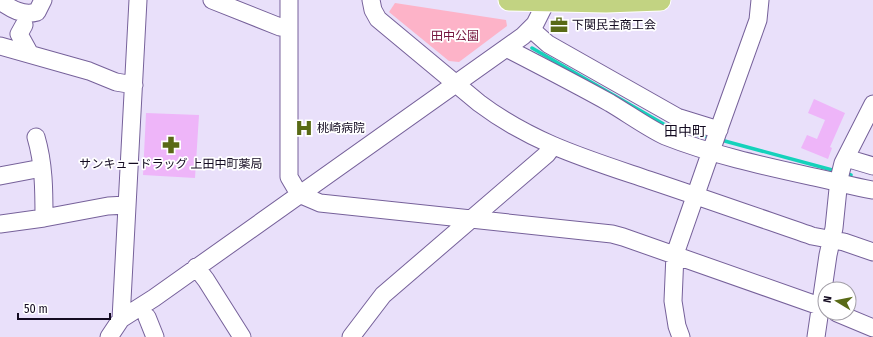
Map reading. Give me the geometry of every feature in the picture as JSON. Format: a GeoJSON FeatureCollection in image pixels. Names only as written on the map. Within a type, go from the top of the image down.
{"type":"FeatureCollection","features":[{"type":"Feature","properties":{"kind":"main road"},"geometry":{"type":"LineString","coordinates":[[509,0],[606,2],[660,0]]}},
{"type":"Feature","properties":{"kind":"street"},"geometry":{"type":"LineString","coordinates":[[0,1],[22,13],[32,13],[36,12],[43,0]]}},
{"type":"Feature","properties":{"kind":"street"},"geometry":{"type":"LineString","coordinates":[[121,319],[138,0]]}},
{"type":"Feature","properties":{"kind":"street"},"geometry":{"type":"LineString","coordinates":[[212,0],[280,27],[289,29]]}},
{"type":"Feature","properties":{"kind":"street"},"geometry":{"type":"LineString","coordinates":[[289,0],[289,177],[299,194],[320,203],[612,234],[675,254],[817,305]]}},
{"type":"Feature","properties":{"kind":"street"},"geometry":{"type":"LineString","coordinates":[[371,0],[373,10],[378,19],[494,115],[520,131],[568,152],[812,236],[831,239],[873,252]]}},
{"type":"Feature","properties":{"kind":"street"},"geometry":{"type":"LineString","coordinates":[[681,337],[676,326],[674,301],[675,254],[758,20],[760,0]]}},
{"type":"Feature","properties":{"kind":"street"},"geometry":{"type":"LineString","coordinates":[[109,337],[121,319],[154,298],[299,194],[457,84],[531,29],[538,19],[546,1]]}},
{"type":"Feature","properties":{"kind":"street"},"geometry":{"type":"LineString","coordinates":[[24,25],[19,34],[30,54]]}},
{"type":"Feature","properties":{"kind":"street"},"geometry":{"type":"LineString","coordinates":[[531,29],[548,44],[757,164],[842,171],[873,166]]}},
{"type":"Feature","properties":{"kind":"street"},"geometry":{"type":"LineString","coordinates":[[0,46],[89,71],[116,82],[134,85]]}},
{"type":"Feature","properties":{"kind":"street"},"geometry":{"type":"LineString","coordinates":[[506,48],[598,96],[664,135],[715,140]]}},
{"type":"Feature","properties":{"kind":"street"},"geometry":{"type":"LineString","coordinates":[[826,281],[842,171],[873,104]]}},
{"type":"Feature","properties":{"kind":"street"},"geometry":{"type":"LineString","coordinates":[[36,137],[40,152],[44,182],[44,218]]}},
{"type":"Feature","properties":{"kind":"street"},"geometry":{"type":"LineString","coordinates":[[351,337],[383,295],[548,154],[553,146]]}},
{"type":"Feature","properties":{"kind":"street"},"geometry":{"type":"LineString","coordinates":[[0,176],[42,168]]}},
{"type":"Feature","properties":{"kind":"street"},"geometry":{"type":"LineString","coordinates":[[842,171],[873,190]]}},
{"type":"Feature","properties":{"kind":"street"},"geometry":{"type":"LineString","coordinates":[[0,224],[44,218],[108,206],[127,205]]}},
{"type":"Feature","properties":{"kind":"street"},"geometry":{"type":"LineString","coordinates":[[196,267],[206,280],[242,337]]}},
{"type":"Feature","properties":{"kind":"street"},"geometry":{"type":"LineString","coordinates":[[147,317],[155,337]]}},
{"type":"Feature","properties":{"kind":"street"},"geometry":{"type":"LineString","coordinates":[[816,337],[820,321]]}},
{"type":"Feature","properties":{"kind":"street"},"geometry":{"type":"LineString","coordinates":[[856,321],[873,328]]}},
{"type":"Feature","properties":{"kind":"green space","name":"田中公園"},"geometry":{"type":"Polygon","coordinates":[[[395,3],[506,20],[507,26],[459,62],[449,61],[389,12],[395,3]]]}},
{"type":"Feature","properties":{"kind":"building"},"geometry":{"type":"Polygon","coordinates":[[[814,99],[845,113],[830,147],[832,148],[828,159],[801,148],[807,135],[817,139],[825,120],[808,113],[814,99]]]}},
{"type":"Feature","properties":{"kind":"building","name":"サンキュードラッグ 上田中町薬局"},"geometry":{"type":"Polygon","coordinates":[[[146,113],[199,115],[195,178],[143,175],[146,113]]]}},
{"type":"Feature","properties":{"kind":"waterway"},"geometry":{"type":"LineString","coordinates":[[532,48],[667,126],[711,138]]}},
{"type":"Feature","properties":{"kind":"waterway"},"geometry":{"type":"LineString","coordinates":[[721,140],[836,171]]}},
{"type":"Feature","properties":{"kind":"waterway"},"geometry":{"type":"LineString","coordinates":[[844,173],[851,175]]}},
{"type":"Feature","properties":{"kind":"place","name":"下関民主商工会"},"geometry":{"type":"Point","coordinates":[559,25]}},
{"type":"Feature","properties":{"kind":"place","name":"桃崎病院"},"geometry":{"type":"Point","coordinates":[304,128]}},
{"type":"Feature","properties":{"kind":"place","name":"サンキュードラッグ 上田中町薬局"},"geometry":{"type":"Point","coordinates":[171,145]}},
{"type":"Feature","properties":{"kind":"district","name":"田中町"},"geometry":{"type":"Point","coordinates":[685,131]}}]}
